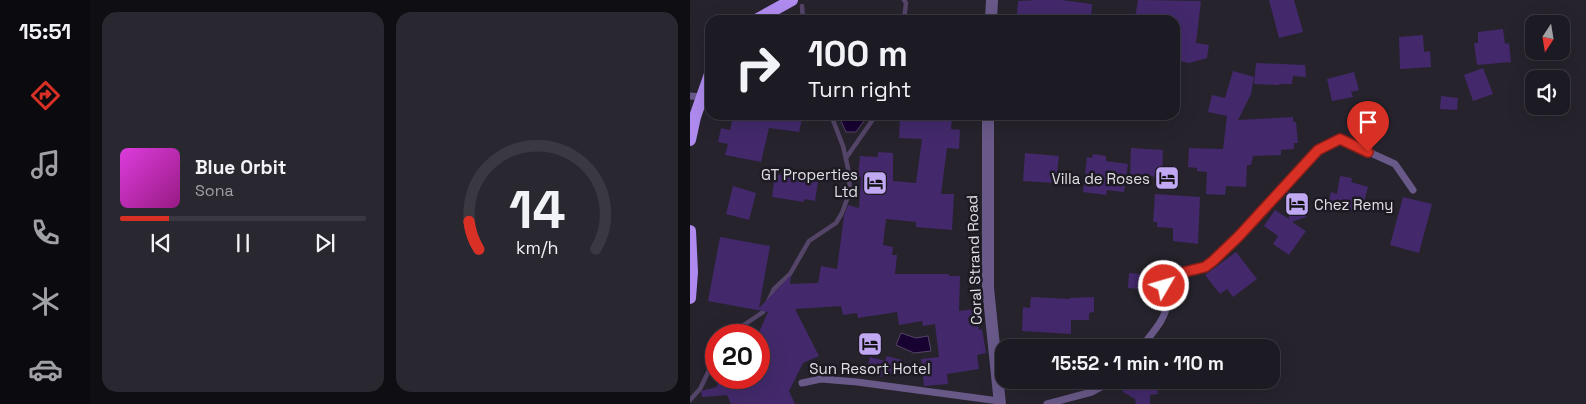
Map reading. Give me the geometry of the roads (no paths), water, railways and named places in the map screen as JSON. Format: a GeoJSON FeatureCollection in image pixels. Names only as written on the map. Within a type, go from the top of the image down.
{"type":"FeatureCollection","features":[{"type":"Feature","properties":{"kind":"main road"},"geometry":{"type":"LineString","coordinates":[[765,15],[792,0]]}},
{"type":"Feature","properties":{"kind":"main road"},"geometry":{"type":"LineString","coordinates":[[690,140],[696,97],[705,82]]}},
{"type":"Feature","properties":{"kind":"main road"},"geometry":{"type":"LineString","coordinates":[[690,231],[692,272],[690,298]]}},
{"type":"Feature","properties":{"kind":"street"},"geometry":{"type":"LineString","coordinates":[[991,15],[992,0]]}},
{"type":"Feature","properties":{"kind":"street","name":"Coral Strand Road"},"geometry":{"type":"LineString","coordinates":[[988,120],[988,288],[999,403]]}},
{"type":"Feature","properties":{"kind":"lane"},"geometry":{"type":"LineString","coordinates":[[1147,339],[1163,317],[1167,304],[1164,286],[1168,276],[1205,267],[1213,261],[1239,236],[1318,150],[1340,139],[1395,164],[1413,190]]}},
{"type":"Feature","properties":{"kind":"lane"},"geometry":{"type":"LineString","coordinates":[[802,383],[821,379],[857,382],[999,403]]}},
{"type":"Feature","properties":{"kind":"lane"},"geometry":{"type":"LineString","coordinates":[[1047,404],[1098,389]]}},
{"type":"Feature","properties":{"kind":"waterway"},"geometry":{"type":"LineString","coordinates":[[904,0],[906,3],[905,15]]}},
{"type":"Feature","properties":{"kind":"waterway"},"geometry":{"type":"LineString","coordinates":[[802,6],[803,15]]}},
{"type":"Feature","properties":{"kind":"waterway"},"geometry":{"type":"LineString","coordinates":[[745,324],[763,312],[774,289],[790,274],[809,241],[836,223],[842,213],[850,191],[848,168],[843,146],[833,120]]}},
{"type":"Feature","properties":{"kind":"waterway"},"geometry":{"type":"LineString","coordinates":[[846,158],[873,120]]}},
{"type":"Feature","properties":{"kind":"waterway"},"geometry":{"type":"LineString","coordinates":[[690,400],[700,389],[705,379]]}},
{"type":"Feature","properties":{"kind":"place","name":"Villa de Roses"},"geometry":{"type":"Point","coordinates":[1167,178]}},
{"type":"Feature","properties":{"kind":"place","name":"GT Properties Ltd"},"geometry":{"type":"Point","coordinates":[875,183]}},
{"type":"Feature","properties":{"kind":"place","name":"Chez Remy"},"geometry":{"type":"Point","coordinates":[1297,204]}},
{"type":"Feature","properties":{"kind":"place","name":"Sun Resort Hotel"},"geometry":{"type":"Point","coordinates":[870,344]}}]}
